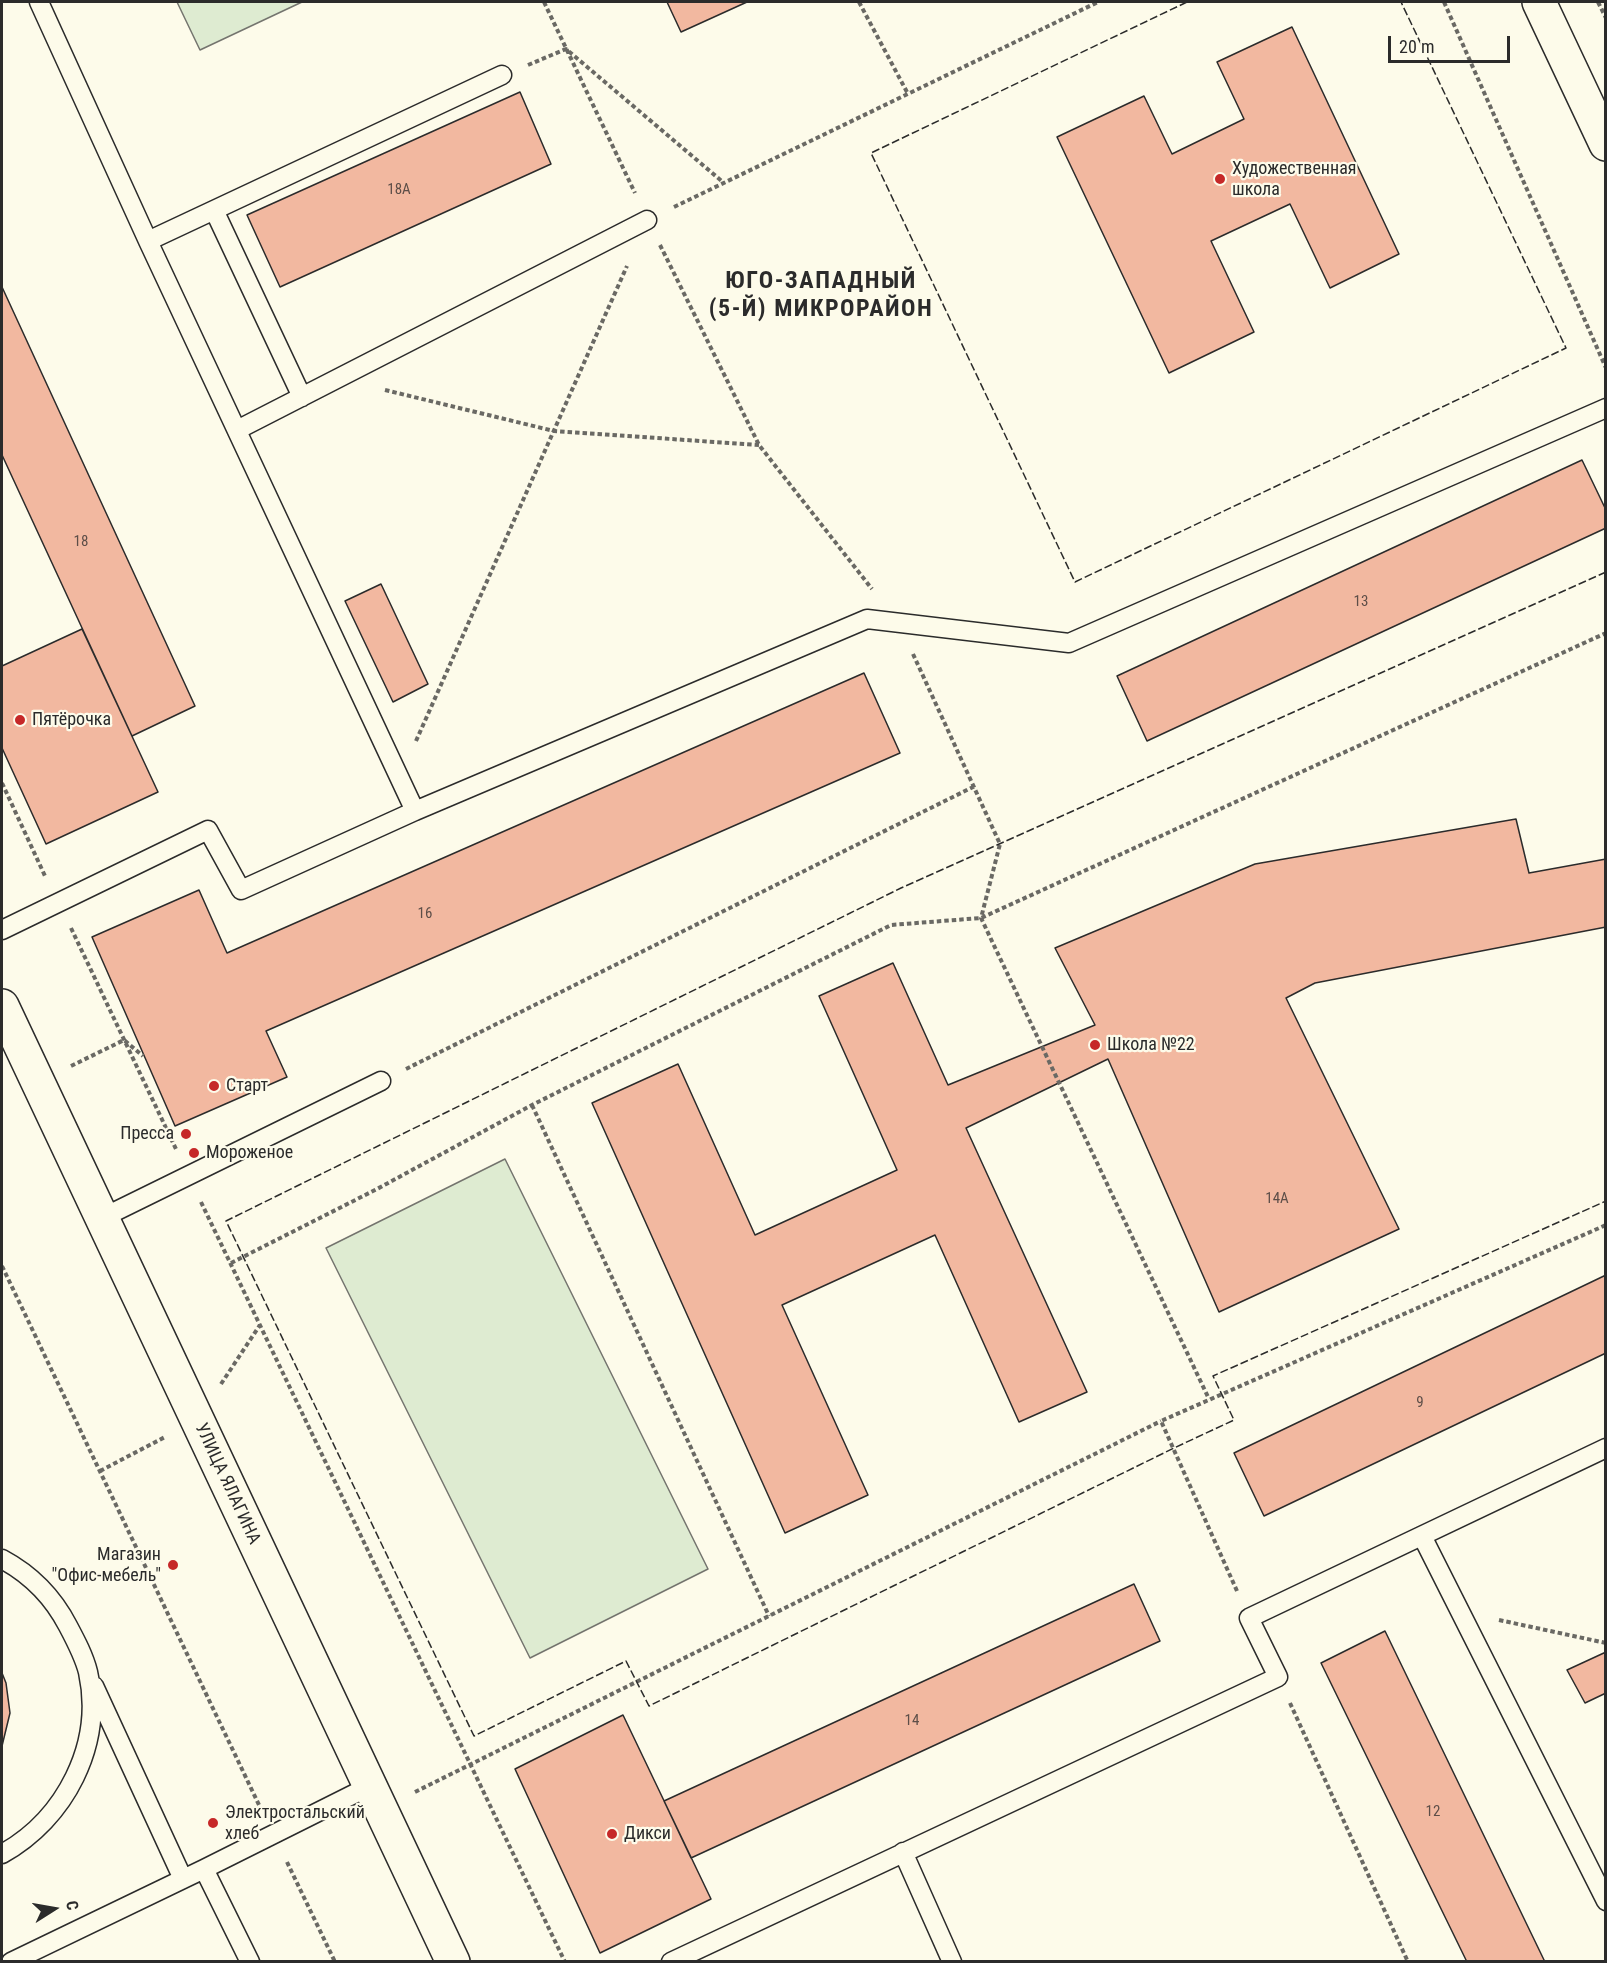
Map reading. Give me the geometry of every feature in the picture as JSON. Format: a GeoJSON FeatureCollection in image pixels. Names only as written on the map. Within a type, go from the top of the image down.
{"type":"FeatureCollection","features":[{"type":"Feature","properties":{"kind":"street"},"geometry":{"type":"LineString","coordinates":[[1539,2],[1604,134]]}},
{"type":"Feature","properties":{"kind":"street","name":"УЛИЦА ЯЛАГИНА"},"geometry":{"type":"LineString","coordinates":[[2,1006],[453,1962]]}},
{"type":"Feature","properties":{"kind":"lane"},"geometry":{"type":"LineString","coordinates":[[39,2],[148,241],[415,811]]}},
{"type":"Feature","properties":{"kind":"lane"},"geometry":{"type":"LineString","coordinates":[[148,241],[502,75]]}},
{"type":"Feature","properties":{"kind":"lane"},"geometry":{"type":"LineString","coordinates":[[214,210],[302,397]]}},
{"type":"Feature","properties":{"kind":"lane"},"geometry":{"type":"LineString","coordinates":[[237,430],[647,220]]}},
{"type":"Feature","properties":{"kind":"lane"},"geometry":{"type":"LineString","coordinates":[[2,930],[208,830],[241,890],[415,811],[838,629],[867,619],[1069,643],[1605,408]]}},
{"type":"Feature","properties":{"kind":"lane"},"geometry":{"type":"LineString","coordinates":[[102,1218],[381,1081]]}},
{"type":"Feature","properties":{"kind":"lane"},"geometry":{"type":"LineString","coordinates":[[671,1962],[1278,1677],[1249,1618],[1605,1448]]}},
{"type":"Feature","properties":{"kind":"lane"},"geometry":{"type":"LineString","coordinates":[[1422,1536],[1605,1901]]}},
{"type":"Feature","properties":{"kind":"lane"},"geometry":{"type":"LineString","coordinates":[[2,1558],[37,1584],[59,1608],[80,1648],[88,1673],[183,1879]]}},
{"type":"Feature","properties":{"kind":"lane"},"geometry":{"type":"LineString","coordinates":[[2,1854],[22,1843],[50,1817],[72,1784],[87,1741],[91,1704],[88,1673]]}},
{"type":"Feature","properties":{"kind":"lane"},"geometry":{"type":"LineString","coordinates":[[11,1962],[273,1834],[375,1798]]}},
{"type":"Feature","properties":{"kind":"lane"},"geometry":{"type":"LineString","coordinates":[[903,1852],[952,1962]]}},
{"type":"Feature","properties":{"kind":"lane"},"geometry":{"type":"LineString","coordinates":[[204,1869],[250,1962]]}},
{"type":"Feature","properties":{"kind":"path"},"geometry":{"type":"LineString","coordinates":[[544,2],[647,220],[759,445],[898,622],[1000,844],[981,918],[1209,1399]]}},
{"type":"Feature","properties":{"kind":"path"},"geometry":{"type":"LineString","coordinates":[[859,2],[908,94]]}},
{"type":"Feature","properties":{"kind":"path"},"geometry":{"type":"LineString","coordinates":[[400,778],[647,220],[1098,2]]}},
{"type":"Feature","properties":{"kind":"path"},"geometry":{"type":"LineString","coordinates":[[1444,2],[1605,368]]}},
{"type":"Feature","properties":{"kind":"path"},"geometry":{"type":"LineString","coordinates":[[1598,2],[1605,18]]}},
{"type":"Feature","properties":{"kind":"path"},"geometry":{"type":"LineString","coordinates":[[502,75],[566,49]]}},
{"type":"Feature","properties":{"kind":"path"},"geometry":{"type":"LineString","coordinates":[[566,49],[724,183]]}},
{"type":"Feature","properties":{"kind":"path"},"geometry":{"type":"LineString","coordinates":[[338,378],[554,431],[759,445]]}},
{"type":"Feature","properties":{"kind":"path"},"geometry":{"type":"LineString","coordinates":[[231,1263],[377,1189],[532,1105],[891,925],[981,918],[1605,633]]}},
{"type":"Feature","properties":{"kind":"path"},"geometry":{"type":"LineString","coordinates":[[2,783],[565,1962]]}},
{"type":"Feature","properties":{"kind":"path"},"geometry":{"type":"LineString","coordinates":[[381,1081],[975,786]]}},
{"type":"Feature","properties":{"kind":"path"},"geometry":{"type":"LineString","coordinates":[[124,1040],[143,1056]]}},
{"type":"Feature","properties":{"kind":"path"},"geometry":{"type":"LineString","coordinates":[[38,1082],[124,1040]]}},
{"type":"Feature","properties":{"kind":"path"},"geometry":{"type":"LineString","coordinates":[[532,1105],[769,1616]]}},
{"type":"Feature","properties":{"kind":"path"},"geometry":{"type":"LineString","coordinates":[[375,1798],[471,1764],[1161,1421],[1605,1225]]}},
{"type":"Feature","properties":{"kind":"path"},"geometry":{"type":"LineString","coordinates":[[2,1266],[334,1962]]}},
{"type":"Feature","properties":{"kind":"path"},"geometry":{"type":"LineString","coordinates":[[1161,1421],[1249,1618]]}},
{"type":"Feature","properties":{"kind":"path"},"geometry":{"type":"LineString","coordinates":[[1460,1612],[1605,1643]]}},
{"type":"Feature","properties":{"kind":"path"},"geometry":{"type":"LineString","coordinates":[[1278,1677],[1408,1962]]}},
{"type":"Feature","properties":{"kind":"green space"},"geometry":{"type":"Polygon","coordinates":[[[177,2],[302,2],[200,50],[177,2]]]}},
{"type":"Feature","properties":{"kind":"green space"},"geometry":{"type":"Polygon","coordinates":[[[505,1159],[708,1569],[530,1658],[326,1248],[505,1159]]]}},
{"type":"Feature","properties":{"kind":"building"},"geometry":{"type":"Polygon","coordinates":[[[667,2],[747,2],[681,32],[667,2]]]}},
{"type":"Feature","properties":{"kind":"building","name":"Художественная школа"},"geometry":{"type":"Polygon","coordinates":[[[1292,27],[1399,254],[1330,288],[1290,204],[1211,241],[1254,332],[1169,373],[1057,137],[1144,96],[1172,154],[1244,119],[1217,62],[1292,27]]]}},
{"type":"Feature","properties":{"kind":"building"},"geometry":{"type":"Polygon","coordinates":[[[520,92],[551,164],[280,287],[247,215],[520,92]]]}},
{"type":"Feature","properties":{"kind":"building"},"geometry":{"type":"Polygon","coordinates":[[[2,287],[195,706],[132,736],[2,455],[2,287]]]}},
{"type":"Feature","properties":{"kind":"building"},"geometry":{"type":"Polygon","coordinates":[[[1582,460],[1606,510],[1606,528],[1147,741],[1117,676],[1582,460]]]}},
{"type":"Feature","properties":{"kind":"building"},"geometry":{"type":"Polygon","coordinates":[[[381,584],[428,684],[393,702],[345,601],[381,584]]]}},
{"type":"Feature","properties":{"kind":"building"},"geometry":{"type":"Polygon","coordinates":[[[82,629],[158,792],[46,844],[2,748],[2,666],[82,629]]]}},
{"type":"Feature","properties":{"kind":"building"},"geometry":{"type":"Polygon","coordinates":[[[864,673],[900,753],[266,1031],[287,1077],[175,1126],[92,937],[199,890],[227,953],[864,673]]]}},
{"type":"Feature","properties":{"kind":"building"},"geometry":{"type":"Polygon","coordinates":[[[1516,819],[1529,873],[1606,859],[1606,927],[1315,983],[1286,998],[1399,1229],[1219,1312],[1108,1059],[966,1128],[1087,1392],[1019,1422],[935,1235],[782,1305],[868,1495],[785,1533],[592,1103],[678,1064],[755,1235],[897,1170],[819,996],[893,963],[948,1085],[1095,1025],[1055,948],[1255,864],[1516,819]]]}},
{"type":"Feature","properties":{"kind":"building"},"geometry":{"type":"Polygon","coordinates":[[[1606,1275],[1606,1353],[1264,1516],[1234,1453],[1606,1275]]]}},
{"type":"Feature","properties":{"kind":"building"},"geometry":{"type":"Polygon","coordinates":[[[1134,1584],[1160,1641],[691,1858],[664,1801],[1134,1584]]]}},
{"type":"Feature","properties":{"kind":"building"},"geometry":{"type":"Polygon","coordinates":[[[1385,1631],[1545,1962],[1467,1962],[1321,1663],[1385,1631]]]}},
{"type":"Feature","properties":{"kind":"building"},"geometry":{"type":"Polygon","coordinates":[[[1606,1652],[1606,1693],[1585,1703],[1567,1670],[1606,1652]]]}},
{"type":"Feature","properties":{"kind":"building"},"geometry":{"type":"Polygon","coordinates":[[[2,1673],[6,1683],[10,1713],[2,1746],[2,1673]]]}},
{"type":"Feature","properties":{"kind":"building","name":"Дикси"},"geometry":{"type":"Polygon","coordinates":[[[623,1715],[711,1899],[600,1953],[515,1769],[623,1715]]]}},
{"type":"Feature","properties":{"kind":"fence"},"geometry":{"type":"LineString","coordinates":[[1187,2],[871,153],[1075,582],[1566,348],[1401,2]]}},
{"type":"Feature","properties":{"kind":"fence"},"geometry":{"type":"LineString","coordinates":[[1606,572],[901,888],[226,1221],[474,1736],[626,1661],[649,1706],[1234,1420],[1213,1376],[1606,1201]]}},
{"type":"Feature","properties":{"kind":"place","name":"Художественная школа"},"geometry":{"type":"Point","coordinates":[1220,179]}},
{"type":"Feature","properties":{"kind":"place","name":"Пятёрочка"},"geometry":{"type":"Point","coordinates":[20,720]}},
{"type":"Feature","properties":{"kind":"place","name":"Школа №22"},"geometry":{"type":"Point","coordinates":[1095,1045]}},
{"type":"Feature","properties":{"kind":"place","name":"Старт"},"geometry":{"type":"Point","coordinates":[214,1086]}},
{"type":"Feature","properties":{"kind":"place","name":"Пресса"},"geometry":{"type":"Point","coordinates":[186,1134]}},
{"type":"Feature","properties":{"kind":"place","name":"Мороженое"},"geometry":{"type":"Point","coordinates":[194,1153]}},
{"type":"Feature","properties":{"kind":"place","name":"Магазин \"Офис-мебель\""},"geometry":{"type":"Point","coordinates":[173,1565]}},
{"type":"Feature","properties":{"kind":"place","name":"Электростальский хлеб"},"geometry":{"type":"Point","coordinates":[213,1823]}},
{"type":"Feature","properties":{"kind":"place","name":"Дикси"},"geometry":{"type":"Point","coordinates":[612,1834]}},
{"type":"Feature","properties":{"kind":"district","name":"ЮГО-ЗАПАДНЫЙ (5-Й) МИКРОРАЙОН"},"geometry":{"type":"Point","coordinates":[821,296]}}]}
